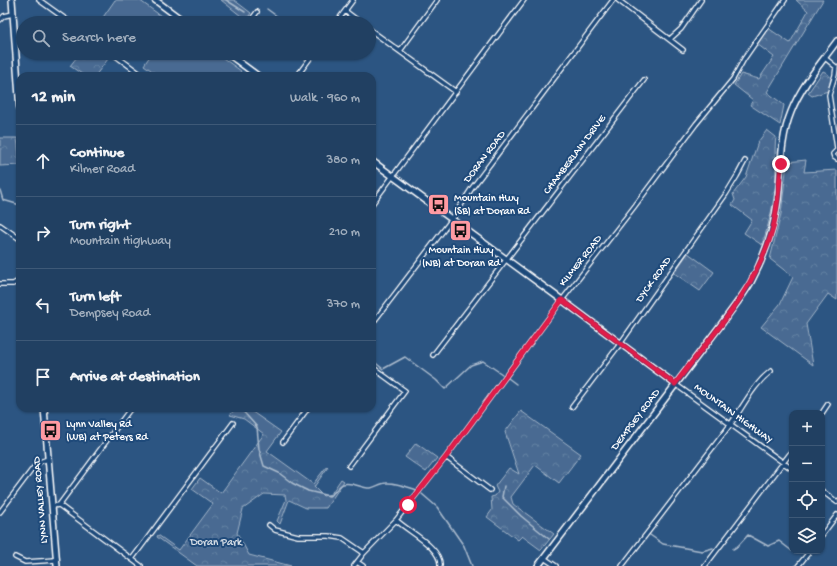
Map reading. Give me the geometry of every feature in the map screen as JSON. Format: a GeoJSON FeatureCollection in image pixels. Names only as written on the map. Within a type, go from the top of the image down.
{"type":"FeatureCollection","features":[{"type":"Feature","properties":{"kind":"street"},"geometry":{"type":"LineString","coordinates":[[12,0],[16,45]]}},
{"type":"Feature","properties":{"kind":"street"},"geometry":{"type":"LineString","coordinates":[[39,0],[61,16]]}},
{"type":"Feature","properties":{"kind":"street"},"geometry":{"type":"LineString","coordinates":[[155,0],[177,16]]}},
{"type":"Feature","properties":{"kind":"street"},"geometry":{"type":"LineString","coordinates":[[341,16],[353,0]]}},
{"type":"Feature","properties":{"kind":"street"},"geometry":{"type":"LineString","coordinates":[[400,51],[437,0]]}},
{"type":"Feature","properties":{"kind":"street"},"geometry":{"type":"LineString","coordinates":[[376,199],[524,0]]}},
{"type":"Feature","properties":{"kind":"street","name":"DORAN ROAD"},"geometry":{"type":"LineString","coordinates":[[376,319],[452,219],[472,188],[613,0]]}},
{"type":"Feature","properties":{"kind":"street"},"geometry":{"type":"LineString","coordinates":[[618,0],[683,50]]}},
{"type":"Feature","properties":{"kind":"street"},"geometry":{"type":"LineString","coordinates":[[670,39],[681,28],[701,0]]}},
{"type":"Feature","properties":{"kind":"street","name":"KILMER ROAD"},"geometry":{"type":"LineString","coordinates":[[354,566],[364,553],[396,520],[446,457],[562,300],[732,79],[785,0]]}},
{"type":"Feature","properties":{"kind":"street"},"geometry":{"type":"LineString","coordinates":[[345,11],[352,16]]}},
{"type":"Feature","properties":{"kind":"street"},"geometry":{"type":"LineString","coordinates":[[254,16],[257,12]]}},
{"type":"Feature","properties":{"kind":"street"},"geometry":{"type":"LineString","coordinates":[[0,20],[4,16],[13,14]]}},
{"type":"Feature","properties":{"kind":"street"},"geometry":{"type":"LineString","coordinates":[[376,34],[456,92]]}},
{"type":"Feature","properties":{"kind":"street","name":"DEMPSEY ROAD"},"geometry":{"type":"LineString","coordinates":[[538,566],[750,283],[762,258],[770,236],[775,215],[784,133],[788,118],[798,97],[837,41]]}},
{"type":"Feature","properties":{"kind":"street"},"geometry":{"type":"LineString","coordinates":[[824,58],[836,67],[829,95],[837,149],[833,154],[837,159]]}},
{"type":"Feature","properties":{"kind":"street"},"geometry":{"type":"LineString","coordinates":[[17,60],[19,72]]}},
{"type":"Feature","properties":{"kind":"street"},"geometry":{"type":"LineString","coordinates":[[121,60],[138,72]]}},
{"type":"Feature","properties":{"kind":"street"},"geometry":{"type":"LineString","coordinates":[[236,60],[253,72]]}},
{"type":"Feature","properties":{"kind":"street"},"geometry":{"type":"LineString","coordinates":[[300,72],[309,60]]}},
{"type":"Feature","properties":{"kind":"street","name":"CHAMBERLAIN DRIVE"},"geometry":{"type":"LineString","coordinates":[[433,356],[644,80]]}},
{"type":"Feature","properties":{"kind":"street","name":"DYCK ROAD"},"geometry":{"type":"LineString","coordinates":[[572,407],[620,344],[726,194],[745,161]]}},
{"type":"Feature","properties":{"kind":"street","name":"MOUNTAIN HIGHWAY"},"geometry":{"type":"LineString","coordinates":[[376,164],[789,467]]}},
{"type":"Feature","properties":{"kind":"street"},"geometry":{"type":"LineString","coordinates":[[0,225],[16,236]]}},
{"type":"Feature","properties":{"kind":"street"},"geometry":{"type":"LineString","coordinates":[[0,284],[13,284],[16,282]]}},
{"type":"Feature","properties":{"kind":"street"},"geometry":{"type":"LineString","coordinates":[[349,466],[405,391],[376,370]]}},
{"type":"Feature","properties":{"kind":"street"},"geometry":{"type":"LineString","coordinates":[[622,566],[761,381],[771,371]]}},
{"type":"Feature","properties":{"kind":"street"},"geometry":{"type":"LineString","coordinates":[[824,410],[828,404]]}},
{"type":"Feature","properties":{"kind":"street","name":"LYNN VALLEY ROAD"},"geometry":{"type":"LineString","coordinates":[[44,412],[57,566]]}},
{"type":"Feature","properties":{"kind":"street"},"geometry":{"type":"LineString","coordinates":[[59,505],[128,412]]}},
{"type":"Feature","properties":{"kind":"street"},"geometry":{"type":"LineString","coordinates":[[283,442],[305,412]]}},
{"type":"Feature","properties":{"kind":"street"},"geometry":{"type":"LineString","coordinates":[[132,559],[233,423]]}},
{"type":"Feature","properties":{"kind":"street"},"geometry":{"type":"LineString","coordinates":[[705,566],[789,456]]}},
{"type":"Feature","properties":{"kind":"street"},"geometry":{"type":"LineString","coordinates":[[446,457],[490,490]]}},
{"type":"Feature","properties":{"kind":"street"},"geometry":{"type":"LineString","coordinates":[[0,512],[37,463],[48,459]]}},
{"type":"Feature","properties":{"kind":"street"},"geometry":{"type":"LineString","coordinates":[[825,493],[837,502]]}},
{"type":"Feature","properties":{"kind":"street"},"geometry":{"type":"LineString","coordinates":[[52,506],[59,505],[141,566]]}},
{"type":"Feature","properties":{"kind":"street"},"geometry":{"type":"LineString","coordinates":[[825,531],[837,515]]}},
{"type":"Feature","properties":{"kind":"street"},"geometry":{"type":"LineString","coordinates":[[396,520],[434,549],[439,556],[440,566]]}},
{"type":"Feature","properties":{"kind":"street"},"geometry":{"type":"LineString","coordinates":[[269,525],[275,530],[298,536],[329,536],[342,538],[364,553]]}},
{"type":"Feature","properties":{"kind":"street"},"geometry":{"type":"LineString","coordinates":[[798,566],[808,554]]}},
{"type":"Feature","properties":{"kind":"street"},"geometry":{"type":"LineString","coordinates":[[16,557],[25,562],[56,560]]}},
{"type":"Feature","properties":{"kind":"street"},"geometry":{"type":"LineString","coordinates":[[544,558],[556,566]]}},
{"type":"Feature","properties":{"kind":"street"},"geometry":{"type":"LineString","coordinates":[[357,562],[363,566]]}},
{"type":"Feature","properties":{"kind":"green space"},"geometry":{"type":"Polygon","coordinates":[[[115,0],[139,0],[161,16],[104,16],[115,0]]]}},
{"type":"Feature","properties":{"kind":"green space"},"geometry":{"type":"Polygon","coordinates":[[[221,0],[234,0],[251,13],[249,16],[241,16],[221,0]]]}},
{"type":"Feature","properties":{"kind":"green space"},"geometry":{"type":"Polygon","coordinates":[[[796,0],[823,0],[767,92],[784,105],[780,125],[750,105],[753,100],[734,85],[741,74],[759,79],[774,57],[757,44],[768,28],[790,43],[808,11],[796,0]]]}},
{"type":"Feature","properties":{"kind":"green space"},"geometry":{"type":"Polygon","coordinates":[[[75,60],[107,60],[98,72],[79,72],[70,66],[75,60]]]}},
{"type":"Feature","properties":{"kind":"green space"},"geometry":{"type":"Polygon","coordinates":[[[147,60],[226,60],[241,71],[154,72],[144,65],[147,60]]]}},
{"type":"Feature","properties":{"kind":"green space"},"geometry":{"type":"Polygon","coordinates":[[[823,71],[831,78],[828,91],[812,96],[808,93],[823,71]]]}},
{"type":"Feature","properties":{"kind":"green space"},"geometry":{"type":"Polygon","coordinates":[[[767,130],[776,137],[776,178],[771,212],[762,245],[744,233],[752,220],[732,205],[735,200],[733,194],[746,177],[758,142],[767,130]]]}},
{"type":"Feature","properties":{"kind":"green space"},"geometry":{"type":"Polygon","coordinates":[[[0,138],[16,138],[16,165],[0,166],[0,138]]]}},
{"type":"Feature","properties":{"kind":"green space"},"geometry":{"type":"Polygon","coordinates":[[[806,160],[804,172],[837,170],[837,300],[828,294],[806,324],[813,365],[761,327],[780,304],[793,277],[770,259],[781,214],[787,162],[806,160]]]}},
{"type":"Feature","properties":{"kind":"green space"},"geometry":{"type":"Polygon","coordinates":[[[688,253],[714,272],[700,291],[674,273],[688,253]]]}},
{"type":"Feature","properties":{"kind":"green space"},"geometry":{"type":"Polygon","coordinates":[[[521,411],[581,454],[559,483],[535,465],[511,497],[513,504],[554,534],[541,550],[522,536],[518,540],[487,517],[492,510],[491,497],[495,496],[498,492],[495,486],[509,468],[519,474],[505,432],[521,411]]]}},
{"type":"Feature","properties":{"kind":"green space","name":"Doran Park"},"geometry":{"type":"Polygon","coordinates":[[[233,412],[252,412],[281,432],[267,451],[313,484],[327,466],[328,467],[314,487],[323,496],[331,494],[341,479],[344,481],[326,508],[306,508],[289,500],[280,524],[277,521],[286,500],[285,495],[264,494],[243,509],[237,533],[249,555],[291,566],[197,566],[157,537],[158,535],[179,550],[213,504],[192,489],[200,478],[221,493],[264,434],[244,419],[230,415],[233,412]]]}},
{"type":"Feature","properties":{"kind":"green space"},"geometry":{"type":"Polygon","coordinates":[[[416,443],[437,458],[426,472],[405,457],[416,443]]]}},
{"type":"Feature","properties":{"kind":"waterway"},"geometry":{"type":"LineString","coordinates":[[226,0],[245,12]]}},
{"type":"Feature","properties":{"kind":"waterway"},"geometry":{"type":"LineString","coordinates":[[267,9],[277,16]]}},
{"type":"Feature","properties":{"kind":"waterway"},"geometry":{"type":"LineString","coordinates":[[0,190],[3,200],[16,204]]}},
{"type":"Feature","properties":{"kind":"waterway"},"geometry":{"type":"LineString","coordinates":[[376,363],[383,369],[405,357],[436,380],[445,389],[471,365],[483,361],[502,374]]}},
{"type":"Feature","properties":{"kind":"waterway"},"geometry":{"type":"LineString","coordinates":[[508,378],[516,384]]}},
{"type":"Feature","properties":{"kind":"waterway"},"geometry":{"type":"LineString","coordinates":[[244,412],[257,427],[259,449],[264,466],[279,473],[292,483],[308,491],[329,496],[340,486],[346,483],[368,488],[382,484],[394,483],[417,490]]}},
{"type":"Feature","properties":{"kind":"waterway"},"geometry":{"type":"LineString","coordinates":[[504,486],[502,497],[521,516],[549,539]]}},
{"type":"Feature","properties":{"kind":"waterway"},"geometry":{"type":"LineString","coordinates":[[422,494],[437,507],[464,546],[472,566]]}},
{"type":"Feature","properties":{"kind":"waterway"},"geometry":{"type":"LineString","coordinates":[[650,535],[663,544],[702,551],[713,548]]}},
{"type":"Feature","properties":{"kind":"waterway"},"geometry":{"type":"LineString","coordinates":[[733,549],[738,546],[748,535],[768,546],[779,541],[789,549]]}},
{"type":"Feature","properties":{"kind":"place","name":"Mountain Hwy (SB) at Doran Rd"},"geometry":{"type":"Point","coordinates":[439,205]}},
{"type":"Feature","properties":{"kind":"place","name":"Mountain Hwy (NB) at Doran Rd"},"geometry":{"type":"Point","coordinates":[461,231]}},
{"type":"Feature","properties":{"kind":"place","name":"Lynn Valley Rd (WB) at Peters Rd"},"geometry":{"type":"Point","coordinates":[51,431]}},
{"type":"Feature","properties":{"kind":"route"},"geometry":{"type":"LineString","coordinates":[[408,505],[446,457],[562,300],[675,384],[723,322],[750,283],[762,258],[773,227],[778,200],[781,164]]}}]}
